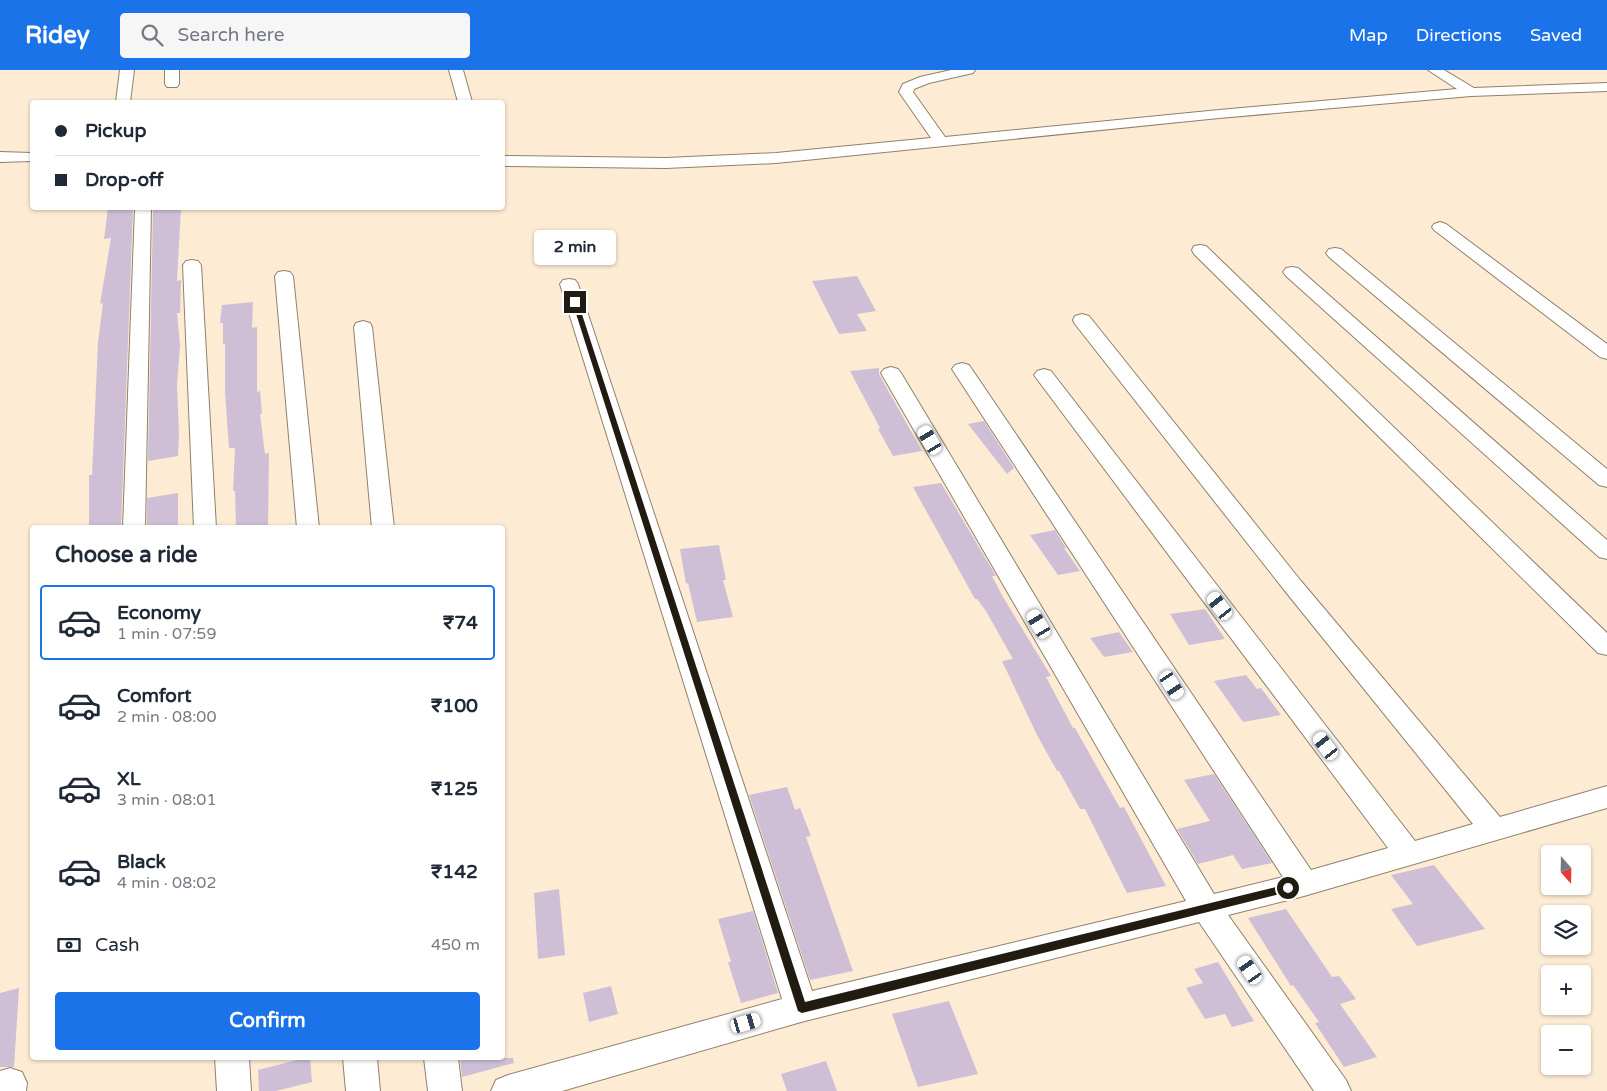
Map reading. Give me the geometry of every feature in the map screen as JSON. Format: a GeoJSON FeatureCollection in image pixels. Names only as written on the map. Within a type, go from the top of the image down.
{"type":"FeatureCollection","features":[{"type":"Feature","properties":{"kind":"street"},"geometry":{"type":"LineString","coordinates":[[123,100],[127,70]]}},
{"type":"Feature","properties":{"kind":"street"},"geometry":{"type":"LineString","coordinates":[[172,70],[172,84]]}},
{"type":"Feature","properties":{"kind":"street"},"geometry":{"type":"LineString","coordinates":[[456,70],[464,100]]}},
{"type":"Feature","properties":{"kind":"street"},"geometry":{"type":"LineString","coordinates":[[941,142],[906,92],[908,87],[925,80],[968,70]]}},
{"type":"Feature","properties":{"kind":"street"},"geometry":{"type":"LineString","coordinates":[[1435,70],[1471,92]]}},
{"type":"Feature","properties":{"kind":"street"},"geometry":{"type":"LineString","coordinates":[[505,161],[719,162],[1471,92],[1607,87]]}},
{"type":"Feature","properties":{"kind":"street"},"geometry":{"type":"LineString","coordinates":[[0,157],[30,157]]}},
{"type":"Feature","properties":{"kind":"street"},"geometry":{"type":"LineString","coordinates":[[134,525],[143,210]]}},
{"type":"Feature","properties":{"kind":"street"},"geometry":{"type":"LineString","coordinates":[[1440,227],[1607,353]]}},
{"type":"Feature","properties":{"kind":"street"},"geometry":{"type":"LineString","coordinates":[[1200,250],[1607,647]]}},
{"type":"Feature","properties":{"kind":"street"},"geometry":{"type":"LineString","coordinates":[[1335,254],[1607,480]]}},
{"type":"Feature","properties":{"kind":"street"},"geometry":{"type":"LineString","coordinates":[[192,265],[205,525]]}},
{"type":"Feature","properties":{"kind":"street"},"geometry":{"type":"LineString","coordinates":[[1292,272],[1607,552]]}},
{"type":"Feature","properties":{"kind":"street"},"geometry":{"type":"LineString","coordinates":[[284,276],[308,525]]}},
{"type":"Feature","properties":{"kind":"street"},"geometry":{"type":"LineString","coordinates":[[569,284],[802,1008]]}},
{"type":"Feature","properties":{"kind":"street"},"geometry":{"type":"LineString","coordinates":[[1082,320],[1293,586],[1493,829]]}},
{"type":"Feature","properties":{"kind":"street"},"geometry":{"type":"LineString","coordinates":[[363,327],[383,525]]}},
{"type":"Feature","properties":{"kind":"street"},"geometry":{"type":"LineString","coordinates":[[962,369],[1304,884]]}},
{"type":"Feature","properties":{"kind":"street"},"geometry":{"type":"LineString","coordinates":[[891,373],[1207,909],[1334,1091]]}},
{"type":"Feature","properties":{"kind":"street"},"geometry":{"type":"LineString","coordinates":[[1044,375],[1409,854]]}},
{"type":"Feature","properties":{"kind":"street"},"geometry":{"type":"LineString","coordinates":[[508,1091],[802,1008],[1304,884],[1493,829],[1606,799]]}},
{"type":"Feature","properties":{"kind":"street"},"geometry":{"type":"LineString","coordinates":[[232,1060],[234,1091]]}},
{"type":"Feature","properties":{"kind":"street"},"geometry":{"type":"LineString","coordinates":[[360,1060],[363,1091]]}},
{"type":"Feature","properties":{"kind":"street"},"geometry":{"type":"LineString","coordinates":[[441,1060],[445,1091]]}},
{"type":"Feature","properties":{"kind":"building"},"geometry":{"type":"Polygon","coordinates":[[[108,210],[133,210],[121,525],[89,525],[89,475],[92,475],[98,342],[103,303],[100,304],[111,238],[104,239],[108,210]]]}},
{"type":"Feature","properties":{"kind":"building"},"geometry":{"type":"Polygon","coordinates":[[[153,210],[181,210],[177,281],[181,280],[180,313],[177,313],[180,345],[177,384],[178,456],[148,461],[153,210]]]}},
{"type":"Feature","properties":{"kind":"building"},"geometry":{"type":"Polygon","coordinates":[[[857,276],[876,311],[857,314],[867,331],[839,334],[812,281],[857,276]]]}},
{"type":"Feature","properties":{"kind":"building"},"geometry":{"type":"Polygon","coordinates":[[[253,302],[252,328],[257,327],[257,392],[260,391],[262,414],[260,414],[265,454],[269,453],[268,525],[236,525],[235,491],[233,491],[235,448],[229,448],[225,392],[225,344],[223,344],[223,323],[220,323],[222,305],[253,302]]]}},
{"type":"Feature","properties":{"kind":"building"},"geometry":{"type":"Polygon","coordinates":[[[879,368],[879,374],[922,451],[893,456],[850,371],[879,368]]]}},
{"type":"Feature","properties":{"kind":"building"},"geometry":{"type":"Polygon","coordinates":[[[984,421],[1014,468],[1007,474],[968,424],[984,421]]]}},
{"type":"Feature","properties":{"kind":"building"},"geometry":{"type":"Polygon","coordinates":[[[941,483],[996,576],[992,576],[1003,597],[1051,676],[1046,677],[1073,728],[1075,728],[1120,808],[1124,807],[1166,886],[1127,893],[1085,809],[1080,809],[1059,771],[1057,771],[1037,735],[1002,661],[1013,659],[986,611],[975,599],[913,487],[941,483]]]}},
{"type":"Feature","properties":{"kind":"building"},"geometry":{"type":"Polygon","coordinates":[[[178,493],[178,525],[147,525],[147,498],[178,493]]]}},
{"type":"Feature","properties":{"kind":"building"},"geometry":{"type":"Polygon","coordinates":[[[1055,530],[1066,548],[1064,548],[1080,571],[1058,575],[1030,535],[1055,530]]]}},
{"type":"Feature","properties":{"kind":"building"},"geometry":{"type":"Polygon","coordinates":[[[719,545],[726,580],[723,580],[733,617],[697,622],[688,583],[686,584],[680,549],[719,545]]]}},
{"type":"Feature","properties":{"kind":"building"},"geometry":{"type":"Polygon","coordinates":[[[1205,609],[1225,639],[1189,645],[1170,614],[1205,609]]]}},
{"type":"Feature","properties":{"kind":"building"},"geometry":{"type":"Polygon","coordinates":[[[1119,632],[1133,652],[1104,657],[1090,638],[1119,632]]]}},
{"type":"Feature","properties":{"kind":"building"},"geometry":{"type":"Polygon","coordinates":[[[1246,675],[1257,689],[1261,688],[1281,715],[1243,722],[1214,681],[1246,675]]]}},
{"type":"Feature","properties":{"kind":"building"},"geometry":{"type":"Polygon","coordinates":[[[1214,774],[1272,863],[1242,869],[1233,855],[1198,864],[1177,829],[1210,821],[1184,780],[1214,774]]]}},
{"type":"Feature","properties":{"kind":"building"},"geometry":{"type":"Polygon","coordinates":[[[787,787],[795,810],[800,808],[811,836],[806,837],[853,971],[810,980],[749,795],[787,787]]]}},
{"type":"Feature","properties":{"kind":"building"},"geometry":{"type":"Polygon","coordinates":[[[1434,865],[1485,929],[1417,946],[1391,909],[1413,904],[1391,875],[1434,865]]]}},
{"type":"Feature","properties":{"kind":"building"},"geometry":{"type":"Polygon","coordinates":[[[559,889],[565,955],[538,959],[534,893],[559,889]]]}},
{"type":"Feature","properties":{"kind":"building"},"geometry":{"type":"Polygon","coordinates":[[[1286,909],[1332,977],[1339,976],[1356,999],[1340,1004],[1377,1057],[1344,1067],[1315,1023],[1319,1022],[1293,985],[1291,986],[1248,918],[1286,909]]]}},
{"type":"Feature","properties":{"kind":"building"},"geometry":{"type":"Polygon","coordinates":[[[753,911],[778,993],[741,1003],[728,962],[731,962],[718,919],[753,911]]]}},
{"type":"Feature","properties":{"kind":"building"},"geometry":{"type":"Polygon","coordinates":[[[1218,962],[1254,1021],[1232,1027],[1225,1014],[1205,1019],[1186,988],[1203,983],[1194,969],[1218,962]]]}},
{"type":"Feature","properties":{"kind":"building"},"geometry":{"type":"Polygon","coordinates":[[[611,986],[618,1014],[589,1022],[583,993],[611,986]]]}},
{"type":"Feature","properties":{"kind":"building"},"geometry":{"type":"Polygon","coordinates":[[[19,988],[14,1067],[0,1067],[0,993],[19,988]]]}},
{"type":"Feature","properties":{"kind":"building"},"geometry":{"type":"Polygon","coordinates":[[[949,1001],[978,1074],[918,1087],[892,1014],[949,1001]]]}},
{"type":"Feature","properties":{"kind":"building"},"geometry":{"type":"Polygon","coordinates":[[[505,1058],[513,1058],[514,1063],[462,1077],[460,1060],[505,1060],[505,1058]]]}},
{"type":"Feature","properties":{"kind":"building"},"geometry":{"type":"Polygon","coordinates":[[[297,1060],[310,1060],[312,1082],[276,1091],[259,1091],[258,1070],[297,1060]]]}},
{"type":"Feature","properties":{"kind":"building"},"geometry":{"type":"Polygon","coordinates":[[[826,1061],[837,1091],[787,1091],[781,1074],[826,1061]]]}},
{"type":"Feature","properties":{"kind":"route"},"geometry":{"type":"LineString","coordinates":[[575,302],[802,1008],[1288,888]]}}]}
